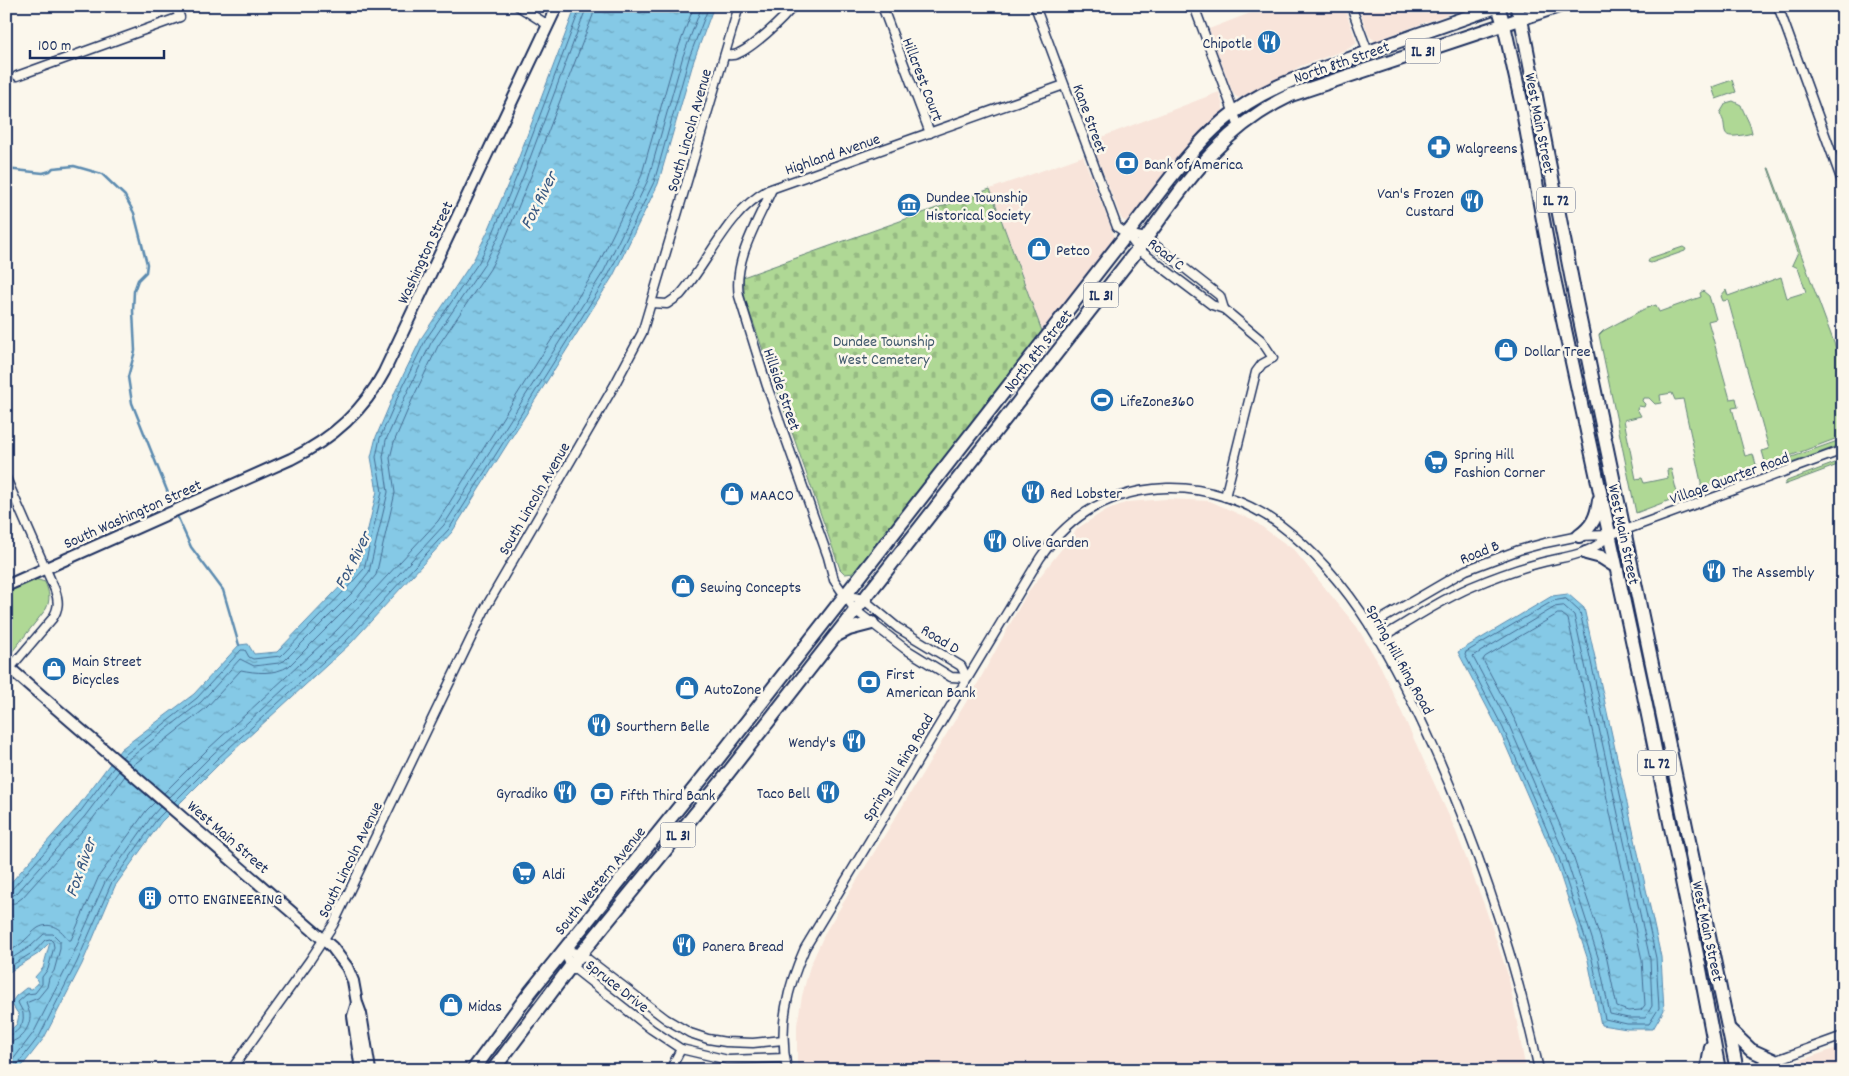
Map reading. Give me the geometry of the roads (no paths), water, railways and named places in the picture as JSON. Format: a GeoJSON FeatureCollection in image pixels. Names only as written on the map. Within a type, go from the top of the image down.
{"type":"FeatureCollection","features":[{"type":"Feature","properties":{"kind":"main road","name":"North 8th Street"},"geometry":{"type":"LineString","coordinates":[[845,595],[1127,234],[1195,149],[1222,121],[1271,90],[1298,77],[1498,6]]}},
{"type":"Feature","properties":{"kind":"main road","name":"West Main Street"},"geometry":{"type":"LineString","coordinates":[[1498,6],[1521,101],[1554,274],[1719,1070]]}},
{"type":"Feature","properties":{"kind":"main road","name":"West Main Street"},"geometry":{"type":"LineString","coordinates":[[1516,6],[1521,19],[1576,301],[1737,1070]]}},
{"type":"Feature","properties":{"kind":"main road","name":"IL 31"},"geometry":{"type":"LineString","coordinates":[[1521,19],[1559,6]]}},
{"type":"Feature","properties":{"kind":"main road","name":"North 8th Street"},"geometry":{"type":"LineString","coordinates":[[863,599],[1138,249],[1204,160],[1219,144],[1270,105],[1302,91],[1521,19]]}},
{"type":"Feature","properties":{"kind":"main road"},"geometry":{"type":"LineString","coordinates":[[1022,370],[1034,380]]}},
{"type":"Feature","properties":{"kind":"main road"},"geometry":{"type":"LineString","coordinates":[[1579,536],[1596,518],[1600,492]]}},
{"type":"Feature","properties":{"kind":"main road"},"geometry":{"type":"LineString","coordinates":[[1586,552],[1601,557],[1615,566]]}},
{"type":"Feature","properties":{"kind":"main road","name":"South Western Avenue"},"geometry":{"type":"LineString","coordinates":[[473,1070],[563,950],[709,770],[845,595]]}},
{"type":"Feature","properties":{"kind":"main road","name":"South Western Avenue"},"geometry":{"type":"LineString","coordinates":[[493,1070],[571,966],[721,782],[863,599]]}},
{"type":"Feature","properties":{"kind":"main road"},"geometry":{"type":"LineString","coordinates":[[833,638],[849,629],[872,623]]}},
{"type":"Feature","properties":{"kind":"main road"},"geometry":{"type":"LineString","coordinates":[[1730,1030],[1751,1050],[1773,1060]]}},
{"type":"Feature","properties":{"kind":"main road"},"geometry":{"type":"LineString","coordinates":[[1707,1070],[1713,1034]]}},
{"type":"Feature","properties":{"kind":"street"},"geometry":{"type":"LineString","coordinates":[[17,76],[180,18],[175,6]]}},
{"type":"Feature","properties":{"kind":"street"},"geometry":{"type":"LineString","coordinates":[[518,6],[548,25]]}},
{"type":"Feature","properties":{"kind":"street","name":"Washington Street"},"geometry":{"type":"LineString","coordinates":[[270,468],[314,447],[336,432],[353,416],[377,385],[558,6]]}},
{"type":"Feature","properties":{"kind":"street","name":"South Lincoln Avenue"},"geometry":{"type":"LineString","coordinates":[[231,1070],[324,939],[356,879],[479,620],[614,386],[642,333],[739,6]]}},
{"type":"Feature","properties":{"kind":"street"},"geometry":{"type":"LineString","coordinates":[[725,55],[735,55],[744,50],[781,20],[793,6]]}},
{"type":"Feature","properties":{"kind":"street","name":"Hillcrest Court"},"geometry":{"type":"LineString","coordinates":[[882,6],[930,133]]}},
{"type":"Feature","properties":{"kind":"street","name":"Kane Street"},"geometry":{"type":"LineString","coordinates":[[1035,6],[1114,219],[1119,229],[1127,234]]}},
{"type":"Feature","properties":{"kind":"street"},"geometry":{"type":"LineString","coordinates":[[1194,6],[1239,127]]}},
{"type":"Feature","properties":{"kind":"street"},"geometry":{"type":"LineString","coordinates":[[1351,6],[1368,52]]}},
{"type":"Feature","properties":{"kind":"street"},"geometry":{"type":"LineString","coordinates":[[1778,6],[1843,184]]}},
{"type":"Feature","properties":{"kind":"street","name":"Highland Avenue"},"geometry":{"type":"LineString","coordinates":[[652,303],[667,304],[680,295],[737,216],[755,198],[772,189],[1064,84]]}},
{"type":"Feature","properties":{"kind":"street","name":"Hillside Street"},"geometry":{"type":"LineString","coordinates":[[772,189],[739,266],[737,283],[739,296],[767,386],[825,549],[834,580],[845,595]]}},
{"type":"Feature","properties":{"kind":"street","name":"Road C"},"geometry":{"type":"LineString","coordinates":[[1127,234],[1146,238],[1220,296],[1224,308]]}},
{"type":"Feature","properties":{"kind":"street","name":"Road C"},"geometry":{"type":"LineString","coordinates":[[1127,234],[1138,249],[1212,305],[1224,308],[1262,340],[1273,358],[1262,364],[1256,372],[1225,497]]}},
{"type":"Feature","properties":{"kind":"street","name":"Village Quarter Road"},"geometry":{"type":"LineString","coordinates":[[1625,530],[1843,450]]}},
{"type":"Feature","properties":{"kind":"street","name":"South Washington Street"},"geometry":{"type":"LineString","coordinates":[[6,586],[270,468]]}},
{"type":"Feature","properties":{"kind":"street"},"geometry":{"type":"LineString","coordinates":[[6,478],[57,595],[58,609],[50,622],[8,669]]}},
{"type":"Feature","properties":{"kind":"street","name":"Spring Hill Ring Road"},"geometry":{"type":"LineString","coordinates":[[787,1070],[783,1040],[786,1004],[790,983],[809,940],[1048,546],[1064,528],[1084,512],[1116,497],[1148,490],[1183,489],[1225,497],[1259,511],[1280,525],[1300,542],[1337,581],[1370,626],[1404,686],[1428,737],[1456,800],[1481,864],[1516,976],[1539,1070]]}},
{"type":"Feature","properties":{"kind":"street","name":"Road B"},"geometry":{"type":"LineString","coordinates":[[1370,626],[1466,570],[1519,550],[1579,536],[1609,535],[1625,530]]}},
{"type":"Feature","properties":{"kind":"street","name":"Road B"},"geometry":{"type":"LineString","coordinates":[[1378,640],[1442,601],[1470,587],[1529,566],[1586,552],[1609,535]]}},
{"type":"Feature","properties":{"kind":"street","name":"Road D"},"geometry":{"type":"LineString","coordinates":[[845,595],[863,599],[898,628],[961,666],[967,678]]}},
{"type":"Feature","properties":{"kind":"street","name":"Road D"},"geometry":{"type":"LineString","coordinates":[[845,595],[855,610],[904,648],[951,677],[967,678]]}},
{"type":"Feature","properties":{"kind":"street","name":"West Main Street"},"geometry":{"type":"LineString","coordinates":[[8,669],[56,708],[324,939],[336,952],[349,972],[356,990],[370,1070]]}},
{"type":"Feature","properties":{"kind":"street","name":"Spruce Drive"},"geometry":{"type":"LineString","coordinates":[[563,950],[581,954],[666,1019],[690,1033],[726,1042],[753,1043],[783,1040]]}},
{"type":"Feature","properties":{"kind":"street","name":"Spruce Drive"},"geometry":{"type":"LineString","coordinates":[[563,950],[571,966],[616,1003],[681,1049],[728,1060],[785,1058]]}},
{"type":"Feature","properties":{"kind":"street","name":"West Main Street"},"geometry":{"type":"LineString","coordinates":[[357,1003],[353,1016],[361,1070]]}},
{"type":"Feature","properties":{"kind":"street"},"geometry":{"type":"LineString","coordinates":[[1749,1070],[1843,1036]]}},
{"type":"Feature","properties":{"kind":"street"},"geometry":{"type":"LineString","coordinates":[[670,1070],[681,1049]]}},
{"type":"Feature","properties":{"kind":"water","name":"Fox River"},"geometry":{"type":"Polygon","coordinates":[[[576,6],[714,6],[694,60],[658,184],[613,276],[452,532],[351,643],[221,762],[161,822],[115,886],[82,964],[44,1038],[19,1070],[6,1070],[6,1034],[17,1024],[19,1015],[11,1003],[26,988],[32,989],[38,982],[35,977],[43,968],[50,942],[38,954],[6,974],[6,888],[76,809],[121,749],[194,694],[239,645],[248,644],[254,654],[277,652],[359,567],[377,491],[371,457],[376,437],[395,392],[422,337],[474,259],[488,231],[514,170],[576,6]]]}},
{"type":"Feature","properties":{"kind":"water"},"geometry":{"type":"Polygon","coordinates":[[[1568,594],[1584,608],[1661,957],[1664,1010],[1653,1029],[1627,1029],[1601,1025],[1588,960],[1555,859],[1499,730],[1458,652],[1552,596],[1568,594]]]}},
{"type":"Feature","properties":{"kind":"waterway"},"geometry":{"type":"LineString","coordinates":[[6,169],[43,173],[53,168],[74,166],[102,174],[125,196],[134,213],[147,264],[146,272],[138,280],[134,291],[135,351],[128,377],[132,403],[170,498]]}},
{"type":"Feature","properties":{"kind":"waterway"},"geometry":{"type":"LineString","coordinates":[[178,518],[191,547],[223,590],[239,645]]}},
{"type":"Feature","properties":{"kind":"place","name":"Chipotle"},"geometry":{"type":"Point","coordinates":[1269,42]}},
{"type":"Feature","properties":{"kind":"place","name":"Walgreens"},"geometry":{"type":"Point","coordinates":[1439,147]}},
{"type":"Feature","properties":{"kind":"place","name":"Bank of America"},"geometry":{"type":"Point","coordinates":[1127,163]}},
{"type":"Feature","properties":{"kind":"place","name":"Van's Frozen Custard"},"geometry":{"type":"Point","coordinates":[1472,201]}},
{"type":"Feature","properties":{"kind":"place","name":"Dundee Township Historical Society"},"geometry":{"type":"Point","coordinates":[909,205]}},
{"type":"Feature","properties":{"kind":"place","name":"Petco"},"geometry":{"type":"Point","coordinates":[1039,249]}},
{"type":"Feature","properties":{"kind":"place","name":"Dollar Tree"},"geometry":{"type":"Point","coordinates":[1506,350]}},
{"type":"Feature","properties":{"kind":"place","name":"LifeZone360"},"geometry":{"type":"Point","coordinates":[1102,400]}},
{"type":"Feature","properties":{"kind":"place","name":"Spring Hill Fashion Corner"},"geometry":{"type":"Point","coordinates":[1436,462]}},
{"type":"Feature","properties":{"kind":"place","name":"Red Lobster"},"geometry":{"type":"Point","coordinates":[1033,492]}},
{"type":"Feature","properties":{"kind":"place","name":"MAACO"},"geometry":{"type":"Point","coordinates":[732,494]}},
{"type":"Feature","properties":{"kind":"place","name":"Olive Garden"},"geometry":{"type":"Point","coordinates":[995,541]}},
{"type":"Feature","properties":{"kind":"place","name":"The Assembly"},"geometry":{"type":"Point","coordinates":[1714,571]}},
{"type":"Feature","properties":{"kind":"place","name":"Sewing Concepts"},"geometry":{"type":"Point","coordinates":[683,586]}},
{"type":"Feature","properties":{"kind":"place","name":"Main Street Bicycles"},"geometry":{"type":"Point","coordinates":[54,669]}},
{"type":"Feature","properties":{"kind":"place","name":"First American Bank"},"geometry":{"type":"Point","coordinates":[869,682]}},
{"type":"Feature","properties":{"kind":"place","name":"AutoZone"},"geometry":{"type":"Point","coordinates":[687,688]}},
{"type":"Feature","properties":{"kind":"place","name":"Sourthern Belle"},"geometry":{"type":"Point","coordinates":[599,725]}},
{"type":"Feature","properties":{"kind":"place","name":"Wendy's"},"geometry":{"type":"Point","coordinates":[854,741]}},
{"type":"Feature","properties":{"kind":"place","name":"Gyradiko"},"geometry":{"type":"Point","coordinates":[565,792]}},
{"type":"Feature","properties":{"kind":"place","name":"Taco Bell"},"geometry":{"type":"Point","coordinates":[828,792]}},
{"type":"Feature","properties":{"kind":"place","name":"Fifth Third Bank"},"geometry":{"type":"Point","coordinates":[602,794]}},
{"type":"Feature","properties":{"kind":"place","name":"Aldi"},"geometry":{"type":"Point","coordinates":[524,873]}},
{"type":"Feature","properties":{"kind":"place","name":"OTTO ENGINEERING"},"geometry":{"type":"Point","coordinates":[150,898]}},
{"type":"Feature","properties":{"kind":"place","name":"Panera Bread"},"geometry":{"type":"Point","coordinates":[684,945]}},
{"type":"Feature","properties":{"kind":"place","name":"Midas"},"geometry":{"type":"Point","coordinates":[451,1005]}},
{"type":"Feature","properties":{"kind":"park label","name":"Dundee Township West Cemetery"},"geometry":{"type":"Point","coordinates":[884,349]}}]}
